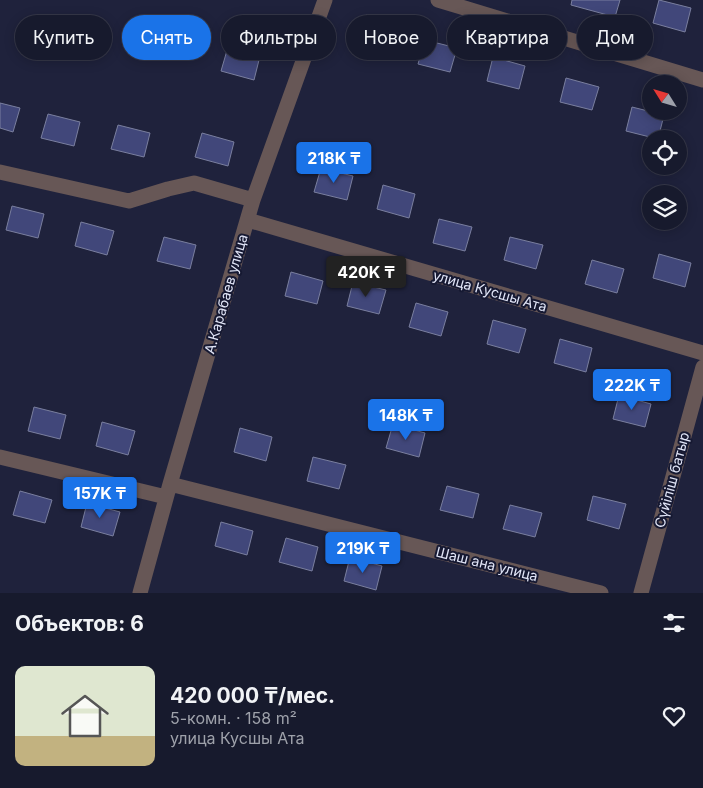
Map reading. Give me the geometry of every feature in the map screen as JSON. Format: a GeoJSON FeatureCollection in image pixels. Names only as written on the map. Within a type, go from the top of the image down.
{"type":"FeatureCollection","features":[{"type":"Feature","properties":{"kind":"street","name":"А.Карабаев улица"},"geometry":{"type":"LineString","coordinates":[[140,593],[253,200],[325,0]]}},
{"type":"Feature","properties":{"kind":"street"},"geometry":{"type":"LineString","coordinates":[[438,0],[703,80]]}},
{"type":"Feature","properties":{"kind":"street"},"geometry":{"type":"LineString","coordinates":[[0,172],[129,201],[194,183],[253,200]]}},
{"type":"Feature","properties":{"kind":"street","name":"улица Кусшы Ата"},"geometry":{"type":"LineString","coordinates":[[248,220],[703,352]]}},
{"type":"Feature","properties":{"kind":"street","name":"Сүйіліш батыр"},"geometry":{"type":"LineString","coordinates":[[641,593],[703,367]]}},
{"type":"Feature","properties":{"kind":"street","name":"Шаш ана улица"},"geometry":{"type":"LineString","coordinates":[[0,457],[168,491],[601,593]]}},
{"type":"Feature","properties":{"kind":"building"},"geometry":{"type":"Polygon","coordinates":[[[572,0],[620,0],[616,15],[608,15],[571,5],[572,0]]]}},
{"type":"Feature","properties":{"kind":"building"},"geometry":{"type":"Polygon","coordinates":[[[659,0],[691,8],[685,32],[653,23],[659,0]]]}},
{"type":"Feature","properties":{"kind":"building"},"geometry":{"type":"Polygon","coordinates":[[[437,43],[447,46],[447,60],[454,60],[450,72],[418,64],[419,60],[437,60],[437,43]]]}},
{"type":"Feature","properties":{"kind":"building"},"geometry":{"type":"Polygon","coordinates":[[[224,60],[259,60],[254,80],[221,71],[224,60]]]}},
{"type":"Feature","properties":{"kind":"building"},"geometry":{"type":"Polygon","coordinates":[[[492,60],[504,60],[525,66],[519,89],[487,81],[492,60]]]}},
{"type":"Feature","properties":{"kind":"building"},"geometry":{"type":"Polygon","coordinates":[[[566,78],[599,87],[592,110],[560,102],[566,78]]]}},
{"type":"Feature","properties":{"kind":"building"},"geometry":{"type":"Polygon","coordinates":[[[0,103],[20,108],[13,132],[0,128],[0,103]]]}},
{"type":"Feature","properties":{"kind":"building"},"geometry":{"type":"Polygon","coordinates":[[[632,107],[642,110],[642,120],[663,120],[660,130],[642,130],[642,135],[626,131],[632,107]]]}},
{"type":"Feature","properties":{"kind":"building"},"geometry":{"type":"Polygon","coordinates":[[[48,114],[80,122],[74,146],[41,138],[48,114]]]}},
{"type":"Feature","properties":{"kind":"building"},"geometry":{"type":"Polygon","coordinates":[[[118,125],[150,133],[144,157],[111,149],[118,125]]]}},
{"type":"Feature","properties":{"kind":"building"},"geometry":{"type":"Polygon","coordinates":[[[202,133],[234,142],[228,166],[195,157],[202,133]]]}},
{"type":"Feature","properties":{"kind":"building"},"geometry":{"type":"Polygon","coordinates":[[[321,168],[353,176],[347,200],[314,192],[321,168]]]}},
{"type":"Feature","properties":{"kind":"building"},"geometry":{"type":"Polygon","coordinates":[[[383,185],[415,194],[409,218],[377,209],[383,185]]]}},
{"type":"Feature","properties":{"kind":"building"},"geometry":{"type":"Polygon","coordinates":[[[12,206],[44,214],[38,238],[6,230],[12,206]]]}},
{"type":"Feature","properties":{"kind":"building"},"geometry":{"type":"Polygon","coordinates":[[[439,219],[472,227],[465,251],[433,243],[439,219]]]}},
{"type":"Feature","properties":{"kind":"building"},"geometry":{"type":"Polygon","coordinates":[[[81,222],[114,231],[107,255],[75,246],[81,222]]]}},
{"type":"Feature","properties":{"kind":"building"},"geometry":{"type":"Polygon","coordinates":[[[164,237],[196,245],[190,269],[157,261],[164,237]]]}},
{"type":"Feature","properties":{"kind":"building"},"geometry":{"type":"Polygon","coordinates":[[[510,237],[543,245],[536,269],[504,260],[510,237]]]}},
{"type":"Feature","properties":{"kind":"building"},"geometry":{"type":"Polygon","coordinates":[[[659,254],[691,263],[685,287],[653,278],[659,254]]]}},
{"type":"Feature","properties":{"kind":"building"},"geometry":{"type":"Polygon","coordinates":[[[592,260],[624,269],[617,293],[585,284],[592,260]]]}},
{"type":"Feature","properties":{"kind":"building"},"geometry":{"type":"Polygon","coordinates":[[[291,272],[323,281],[317,304],[285,296],[291,272]]]}},
{"type":"Feature","properties":{"kind":"building"},"geometry":{"type":"Polygon","coordinates":[[[353,282],[386,290],[379,314],[347,306],[353,282]]]}},
{"type":"Feature","properties":{"kind":"building"},"geometry":{"type":"Polygon","coordinates":[[[416,303],[448,312],[441,336],[409,327],[416,303]]]}},
{"type":"Feature","properties":{"kind":"building"},"geometry":{"type":"Polygon","coordinates":[[[493,320],[526,329],[519,353],[487,344],[493,320]]]}},
{"type":"Feature","properties":{"kind":"building"},"geometry":{"type":"Polygon","coordinates":[[[560,339],[592,348],[586,372],[554,363],[560,339]]]}},
{"type":"Feature","properties":{"kind":"building"},"geometry":{"type":"Polygon","coordinates":[[[619,395],[651,404],[645,427],[613,419],[619,395]]]}},
{"type":"Feature","properties":{"kind":"building"},"geometry":{"type":"Polygon","coordinates":[[[34,407],[66,415],[60,439],[28,431],[34,407]]]}},
{"type":"Feature","properties":{"kind":"building"},"geometry":{"type":"Polygon","coordinates":[[[102,422],[135,431],[128,455],[96,446],[102,422]]]}},
{"type":"Feature","properties":{"kind":"building"},"geometry":{"type":"Polygon","coordinates":[[[393,424],[425,433],[419,457],[386,448],[393,424]]]}},
{"type":"Feature","properties":{"kind":"building"},"geometry":{"type":"Polygon","coordinates":[[[240,428],[272,437],[266,461],[234,452],[240,428]]]}},
{"type":"Feature","properties":{"kind":"building"},"geometry":{"type":"Polygon","coordinates":[[[313,457],[346,465],[339,489],[307,481],[313,457]]]}},
{"type":"Feature","properties":{"kind":"building"},"geometry":{"type":"Polygon","coordinates":[[[447,486],[479,494],[473,518],[440,510],[447,486]]]}},
{"type":"Feature","properties":{"kind":"building"},"geometry":{"type":"Polygon","coordinates":[[[20,491],[52,500],[45,523],[13,515],[20,491]]]}},
{"type":"Feature","properties":{"kind":"building"},"geometry":{"type":"Polygon","coordinates":[[[593,496],[626,504],[619,529],[587,520],[593,496]]]}},
{"type":"Feature","properties":{"kind":"building"},"geometry":{"type":"Polygon","coordinates":[[[87,503],[120,512],[113,536],[81,527],[87,503]]]}},
{"type":"Feature","properties":{"kind":"building"},"geometry":{"type":"Polygon","coordinates":[[[510,505],[542,513],[535,537],[503,529],[510,505]]]}},
{"type":"Feature","properties":{"kind":"building"},"geometry":{"type":"Polygon","coordinates":[[[221,522],[253,531],[247,555],[215,546],[221,522]]]}},
{"type":"Feature","properties":{"kind":"building"},"geometry":{"type":"Polygon","coordinates":[[[286,538],[318,547],[312,571],[279,562],[286,538]]]}},
{"type":"Feature","properties":{"kind":"building"},"geometry":{"type":"Polygon","coordinates":[[[350,557],[382,566],[376,590],[344,581],[350,557]]]}}]}
